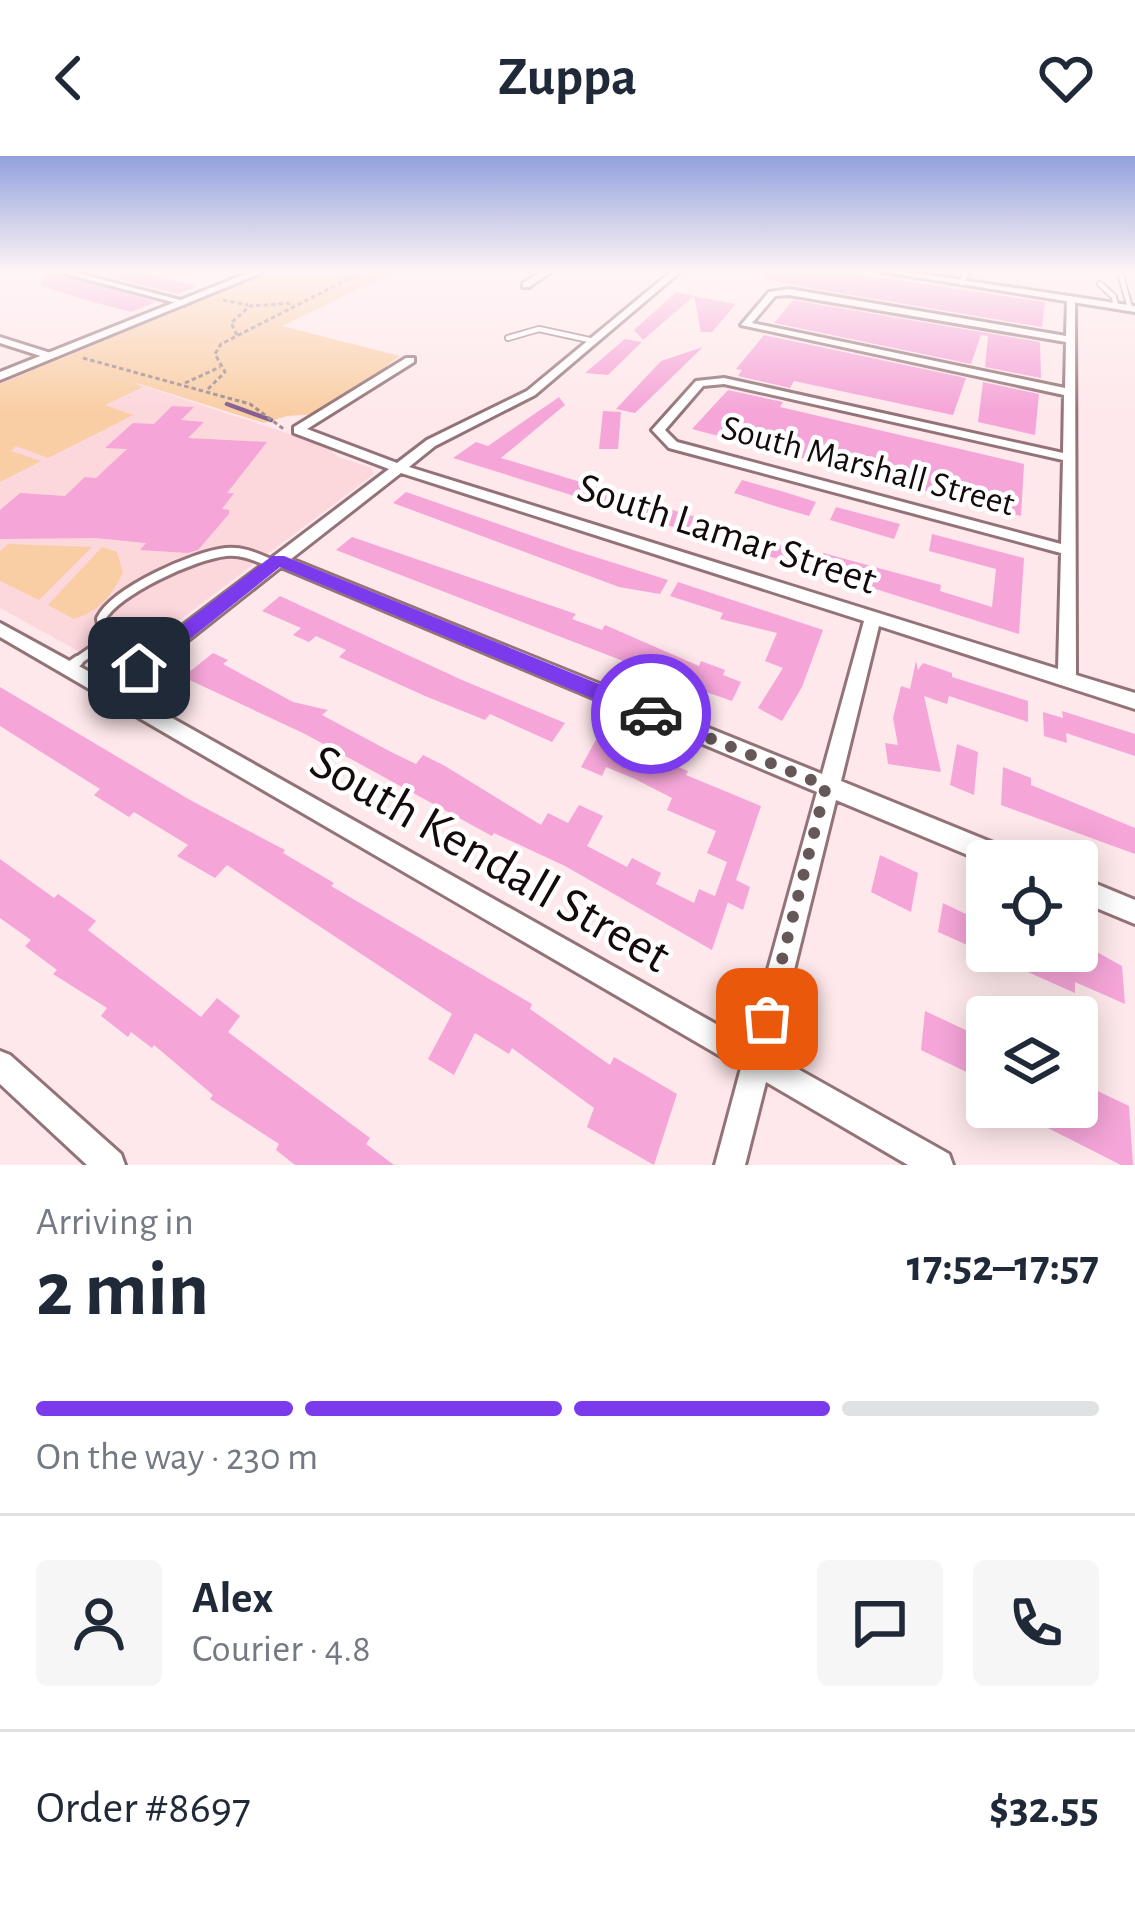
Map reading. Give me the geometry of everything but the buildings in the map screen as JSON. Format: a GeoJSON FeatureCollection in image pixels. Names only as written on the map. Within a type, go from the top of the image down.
{"type":"FeatureCollection","features":[{"type":"Feature","properties":{"kind":"street"},"geometry":{"type":"LineString","coordinates":[[0,376],[144,318]]}},
{"type":"Feature","properties":{"kind":"street"},"geometry":{"type":"LineString","coordinates":[[109,692],[397,467],[445,435],[531,393],[620,318]]}},
{"type":"Feature","properties":{"kind":"street"},"geometry":{"type":"LineString","coordinates":[[752,318],[746,325],[1068,392]]}},
{"type":"Feature","properties":{"kind":"street"},"geometry":{"type":"LineString","coordinates":[[941,318],[1069,340]]}},
{"type":"Feature","properties":{"kind":"street"},"geometry":{"type":"LineString","coordinates":[[1067,680],[1070,318]]}},
{"type":"Feature","properties":{"kind":"street"},"geometry":{"type":"LineString","coordinates":[[0,340],[50,356]]}},
{"type":"Feature","properties":{"kind":"street","name":"South Lamar Street"},"geometry":{"type":"LineString","coordinates":[[410,360],[298,430],[397,467],[1135,701]]}},
{"type":"Feature","properties":{"kind":"street","name":"South Marshall Street"},"geometry":{"type":"LineString","coordinates":[[1067,550],[673,445],[658,430],[700,382],[724,381],[1069,458]]}},
{"type":"Feature","properties":{"kind":"street"},"geometry":{"type":"LineString","coordinates":[[276,562],[966,843]]}},
{"type":"Feature","properties":{"kind":"street"},"geometry":{"type":"LineString","coordinates":[[730,1165],[873,618]]}},
{"type":"Feature","properties":{"kind":"street","name":"South Kendall Street"},"geometry":{"type":"LineString","coordinates":[[0,628],[938,1165]]}},
{"type":"Feature","properties":{"kind":"street"},"geometry":{"type":"LineString","coordinates":[[1098,897],[1135,912]]}},
{"type":"Feature","properties":{"kind":"street"},"geometry":{"type":"LineString","coordinates":[[0,1065],[110,1165]]}},
{"type":"Feature","properties":{"kind":"lane"},"geometry":{"type":"LineString","coordinates":[[508,338],[539,329],[594,340]]}},
{"type":"Feature","properties":{"kind":"lane"},"geometry":{"type":"LineString","coordinates":[[121,648],[108,640],[101,626],[104,614],[128,588],[229,551],[276,562]]}},
{"type":"Feature","properties":{"kind":"lane"},"geometry":{"type":"LineString","coordinates":[[68,668],[108,640]]}},
{"type":"Feature","properties":{"kind":"path"},"geometry":{"type":"LineString","coordinates":[[236,318],[231,323],[239,336]]}},
{"type":"Feature","properties":{"kind":"path"},"geometry":{"type":"LineString","coordinates":[[77,356],[206,390],[221,379],[215,349],[271,318]]}},
{"type":"Feature","properties":{"kind":"path"},"geometry":{"type":"LineString","coordinates":[[185,383],[221,366]]}},
{"type":"Feature","properties":{"kind":"shaded area"},"geometry":{"type":"Polygon","coordinates":[[[159,318],[298,318],[282,326],[400,356],[383,374],[319,414],[264,423],[133,382],[143,387],[105,405],[133,415],[48,458],[16,446],[11,451],[41,461],[0,482],[0,384],[159,318]]]}},
{"type":"Feature","properties":{"kind":"shaded area"},"geometry":{"type":"Polygon","coordinates":[[[59,358],[323,445],[339,457],[372,468],[374,474],[113,670],[0,608],[0,382],[59,358]]]}},
{"type":"Feature","properties":{"kind":"shaded area"},"geometry":{"type":"Polygon","coordinates":[[[8,544],[92,547],[39,600],[0,581],[0,551],[8,544]]]}},
{"type":"Feature","properties":{"kind":"shaded area"},"geometry":{"type":"Polygon","coordinates":[[[102,547],[117,552],[123,572],[104,601],[74,619],[48,605],[102,547]]]}},
{"type":"Feature","properties":{"kind":"waterway"},"geometry":{"type":"LineString","coordinates":[[227,404],[271,420]]}},
{"type":"Feature","properties":{"kind":"way so far"},"geometry":{"type":"LineString","coordinates":[[651,714],[826,786],[767,1019]]}},
{"type":"Feature","properties":{"kind":"route"},"geometry":{"type":"LineString","coordinates":[[139,668],[278,560],[651,714]]}}]}
